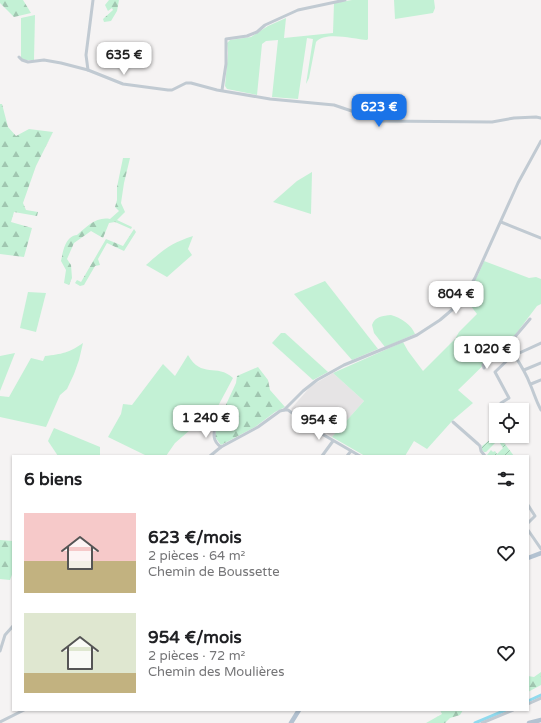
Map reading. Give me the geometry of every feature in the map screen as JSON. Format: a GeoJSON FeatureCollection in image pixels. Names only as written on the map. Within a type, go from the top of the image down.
{"type":"FeatureCollection","features":[{"type":"Feature","properties":{"kind":"main road"},"geometry":{"type":"LineString","coordinates":[[529,558],[541,553]]}},
{"type":"Feature","properties":{"kind":"main road"},"geometry":{"type":"LineString","coordinates":[[291,723],[298,711]]}},
{"type":"Feature","properties":{"kind":"main road"},"geometry":{"type":"LineString","coordinates":[[529,723],[541,720]]}},
{"type":"Feature","properties":{"kind":"street"},"geometry":{"type":"LineString","coordinates":[[88,70],[86,56],[93,0]]}},
{"type":"Feature","properties":{"kind":"street"},"geometry":{"type":"LineString","coordinates":[[222,90],[226,64],[226,39],[247,36],[257,32],[265,25],[298,10],[345,0]]}},
{"type":"Feature","properties":{"kind":"street"},"geometry":{"type":"LineString","coordinates":[[19,58],[28,62],[51,61],[88,70],[118,83],[136,87],[172,90],[186,83],[191,83],[270,99],[334,105],[382,121],[492,122],[514,118],[541,118]]}},
{"type":"Feature","properties":{"kind":"street"},"geometry":{"type":"LineString","coordinates":[[211,455],[221,447],[258,427],[280,411],[284,410],[303,391],[317,380],[344,365],[417,335],[440,320],[464,296],[480,268],[518,183],[541,141]]}},
{"type":"Feature","properties":{"kind":"street"},"geometry":{"type":"LineString","coordinates":[[501,222],[541,238]]}},
{"type":"Feature","properties":{"kind":"street"},"geometry":{"type":"LineString","coordinates":[[484,368],[483,365],[505,345],[508,345],[530,319]]}},
{"type":"Feature","properties":{"kind":"street"},"geometry":{"type":"LineString","coordinates":[[501,403],[509,398],[495,372],[514,355],[541,343]]}},
{"type":"Feature","properties":{"kind":"street"},"geometry":{"type":"LineString","coordinates":[[508,345],[524,370],[536,402],[541,410]]}},
{"type":"Feature","properties":{"kind":"street"},"geometry":{"type":"LineString","coordinates":[[524,370],[541,363]]}},
{"type":"Feature","properties":{"kind":"street"},"geometry":{"type":"LineString","coordinates":[[530,384],[541,380]]}},
{"type":"Feature","properties":{"kind":"street"},"geometry":{"type":"LineString","coordinates":[[284,410],[288,410],[333,441],[358,455]]}},
{"type":"Feature","properties":{"kind":"street"},"geometry":{"type":"LineString","coordinates":[[216,421],[213,437],[215,442],[221,447]]}},
{"type":"Feature","properties":{"kind":"street"},"geometry":{"type":"LineString","coordinates":[[453,422],[480,446],[481,451],[485,455]]}},
{"type":"Feature","properties":{"kind":"street"},"geometry":{"type":"LineString","coordinates":[[323,455],[333,441]]}},
{"type":"Feature","properties":{"kind":"street"},"geometry":{"type":"LineString","coordinates":[[348,455],[352,451]]}},
{"type":"Feature","properties":{"kind":"street"},"geometry":{"type":"LineString","coordinates":[[529,506],[535,516],[529,521]]}},
{"type":"Feature","properties":{"kind":"street"},"geometry":{"type":"LineString","coordinates":[[529,531],[541,549]]}},
{"type":"Feature","properties":{"kind":"street"},"geometry":{"type":"LineString","coordinates":[[0,651],[5,635],[12,627]]}},
{"type":"Feature","properties":{"kind":"street"},"geometry":{"type":"LineString","coordinates":[[0,637],[5,635]]}},
{"type":"Feature","properties":{"kind":"street"},"geometry":{"type":"LineString","coordinates":[[529,704],[541,698]]}},
{"type":"Feature","properties":{"kind":"street"},"geometry":{"type":"LineString","coordinates":[[0,722],[22,711]]}},
{"type":"Feature","properties":{"kind":"street"},"geometry":{"type":"LineString","coordinates":[[482,723],[511,711]]}},
{"type":"Feature","properties":{"kind":"shaded area"},"geometry":{"type":"Polygon","coordinates":[[[333,373],[364,401],[332,437],[291,409],[311,386],[333,373]]]}},
{"type":"Feature","properties":{"kind":"green space"},"geometry":{"type":"Polygon","coordinates":[[[0,0],[23,0],[31,13],[14,17],[0,3],[0,0]]]}},
{"type":"Feature","properties":{"kind":"green space"},"geometry":{"type":"Polygon","coordinates":[[[109,0],[119,0],[117,11],[111,21],[104,22],[103,19],[113,10],[112,8],[108,11],[105,5],[109,0]]]}},
{"type":"Feature","properties":{"kind":"green space"},"geometry":{"type":"Polygon","coordinates":[[[352,0],[368,0],[368,39],[333,36],[320,39],[316,42],[309,78],[306,84],[313,39],[307,38],[298,99],[272,97],[278,40],[266,41],[262,44],[257,95],[227,89],[225,86],[228,53],[227,43],[230,40],[251,37],[268,26],[286,18],[284,38],[333,33],[334,3],[352,0]]]}},
{"type":"Feature","properties":{"kind":"green space"},"geometry":{"type":"Polygon","coordinates":[[[394,0],[434,0],[435,8],[433,13],[395,19],[394,0]]]}},
{"type":"Feature","properties":{"kind":"green space"},"geometry":{"type":"Polygon","coordinates":[[[35,15],[34,60],[23,60],[21,58],[21,18],[35,15]]]}},
{"type":"Feature","properties":{"kind":"green space"},"geometry":{"type":"Polygon","coordinates":[[[0,104],[2,104],[8,127],[16,136],[29,129],[53,132],[36,166],[23,203],[26,210],[38,212],[37,216],[14,212],[11,222],[32,228],[24,257],[0,254],[0,104]]]}},
{"type":"Feature","properties":{"kind":"green space"},"geometry":{"type":"Polygon","coordinates":[[[123,158],[130,158],[121,203],[125,212],[117,220],[132,227],[131,229],[115,222],[109,223],[103,238],[91,231],[74,243],[67,259],[71,265],[72,278],[69,285],[64,283],[66,270],[61,261],[67,241],[92,223],[105,218],[110,219],[119,211],[115,207],[117,200],[117,187],[123,158]]]}},
{"type":"Feature","properties":{"kind":"green space"},"geometry":{"type":"Polygon","coordinates":[[[312,172],[311,214],[273,202],[297,181],[312,172]]]}},
{"type":"Feature","properties":{"kind":"green space"},"geometry":{"type":"Polygon","coordinates":[[[134,229],[136,232],[124,251],[107,243],[98,259],[100,265],[95,266],[84,285],[80,286],[75,283],[77,280],[81,282],[106,239],[123,246],[134,229]]]}},
{"type":"Feature","properties":{"kind":"green space"},"geometry":{"type":"Polygon","coordinates":[[[193,236],[188,249],[192,255],[167,277],[146,265],[157,255],[179,241],[193,236]]]}},
{"type":"Feature","properties":{"kind":"green space"},"geometry":{"type":"Polygon","coordinates":[[[484,261],[529,278],[536,277],[541,279],[541,304],[537,306],[509,343],[505,344],[458,390],[473,403],[453,420],[427,449],[414,441],[406,455],[363,455],[332,437],[364,401],[333,373],[403,342],[423,371],[455,339],[459,332],[477,314],[464,297],[478,275],[484,261]]]}},
{"type":"Feature","properties":{"kind":"green space"},"geometry":{"type":"Polygon","coordinates":[[[325,281],[378,349],[352,360],[294,294],[325,281]]]}},
{"type":"Feature","properties":{"kind":"green space"},"geometry":{"type":"Polygon","coordinates":[[[28,292],[46,293],[36,332],[20,328],[28,292]]]}},
{"type":"Feature","properties":{"kind":"green space"},"geometry":{"type":"Polygon","coordinates":[[[391,315],[405,322],[411,327],[415,334],[385,347],[374,333],[372,325],[377,318],[391,315]]]}},
{"type":"Feature","properties":{"kind":"green space"},"geometry":{"type":"Polygon","coordinates":[[[281,333],[285,333],[328,372],[313,380],[272,343],[281,333]]]}},
{"type":"Feature","properties":{"kind":"green space"},"geometry":{"type":"Polygon","coordinates":[[[83,343],[74,374],[67,389],[60,395],[46,427],[0,417],[0,396],[9,397],[31,358],[43,361],[45,356],[56,355],[74,349],[83,343]]]}},
{"type":"Feature","properties":{"kind":"green space"},"geometry":{"type":"Polygon","coordinates":[[[15,353],[0,391],[0,356],[15,353]]]}},
{"type":"Feature","properties":{"kind":"green space"},"geometry":{"type":"Polygon","coordinates":[[[188,355],[198,367],[221,371],[233,378],[209,423],[190,430],[175,443],[167,455],[145,455],[108,437],[121,414],[123,404],[132,405],[163,364],[175,376],[188,355]]]}},
{"type":"Feature","properties":{"kind":"green space"},"geometry":{"type":"Polygon","coordinates":[[[258,367],[268,380],[270,390],[285,407],[275,412],[255,427],[221,445],[215,437],[217,424],[236,383],[237,376],[258,367]]]}},
{"type":"Feature","properties":{"kind":"green space"},"geometry":{"type":"Polygon","coordinates":[[[54,428],[100,447],[100,455],[57,455],[48,441],[54,428]]]}},
{"type":"Feature","properties":{"kind":"green space"},"geometry":{"type":"Polygon","coordinates":[[[489,440],[489,443],[495,443],[486,452],[482,450],[482,446],[489,440]]]}},
{"type":"Feature","properties":{"kind":"green space"},"geometry":{"type":"Polygon","coordinates":[[[500,443],[504,443],[513,455],[487,455],[491,450],[493,452],[495,451],[497,454],[503,448],[500,443]]]}},
{"type":"Feature","properties":{"kind":"green space"},"geometry":{"type":"Polygon","coordinates":[[[0,540],[12,541],[12,575],[10,580],[0,579],[0,540]]]}},
{"type":"Feature","properties":{"kind":"green space"},"geometry":{"type":"Polygon","coordinates":[[[541,672],[541,685],[529,691],[529,676],[534,677],[541,672]]]}},
{"type":"Feature","properties":{"kind":"green space"},"geometry":{"type":"Polygon","coordinates":[[[440,711],[462,711],[460,715],[450,718],[445,723],[426,723],[442,714],[440,711]]]}},
{"type":"Feature","properties":{"kind":"waterway"},"geometry":{"type":"LineString","coordinates":[[529,701],[541,695]]}},
{"type":"Feature","properties":{"kind":"waterway"},"geometry":{"type":"LineString","coordinates":[[475,723],[504,711]]}}]}
